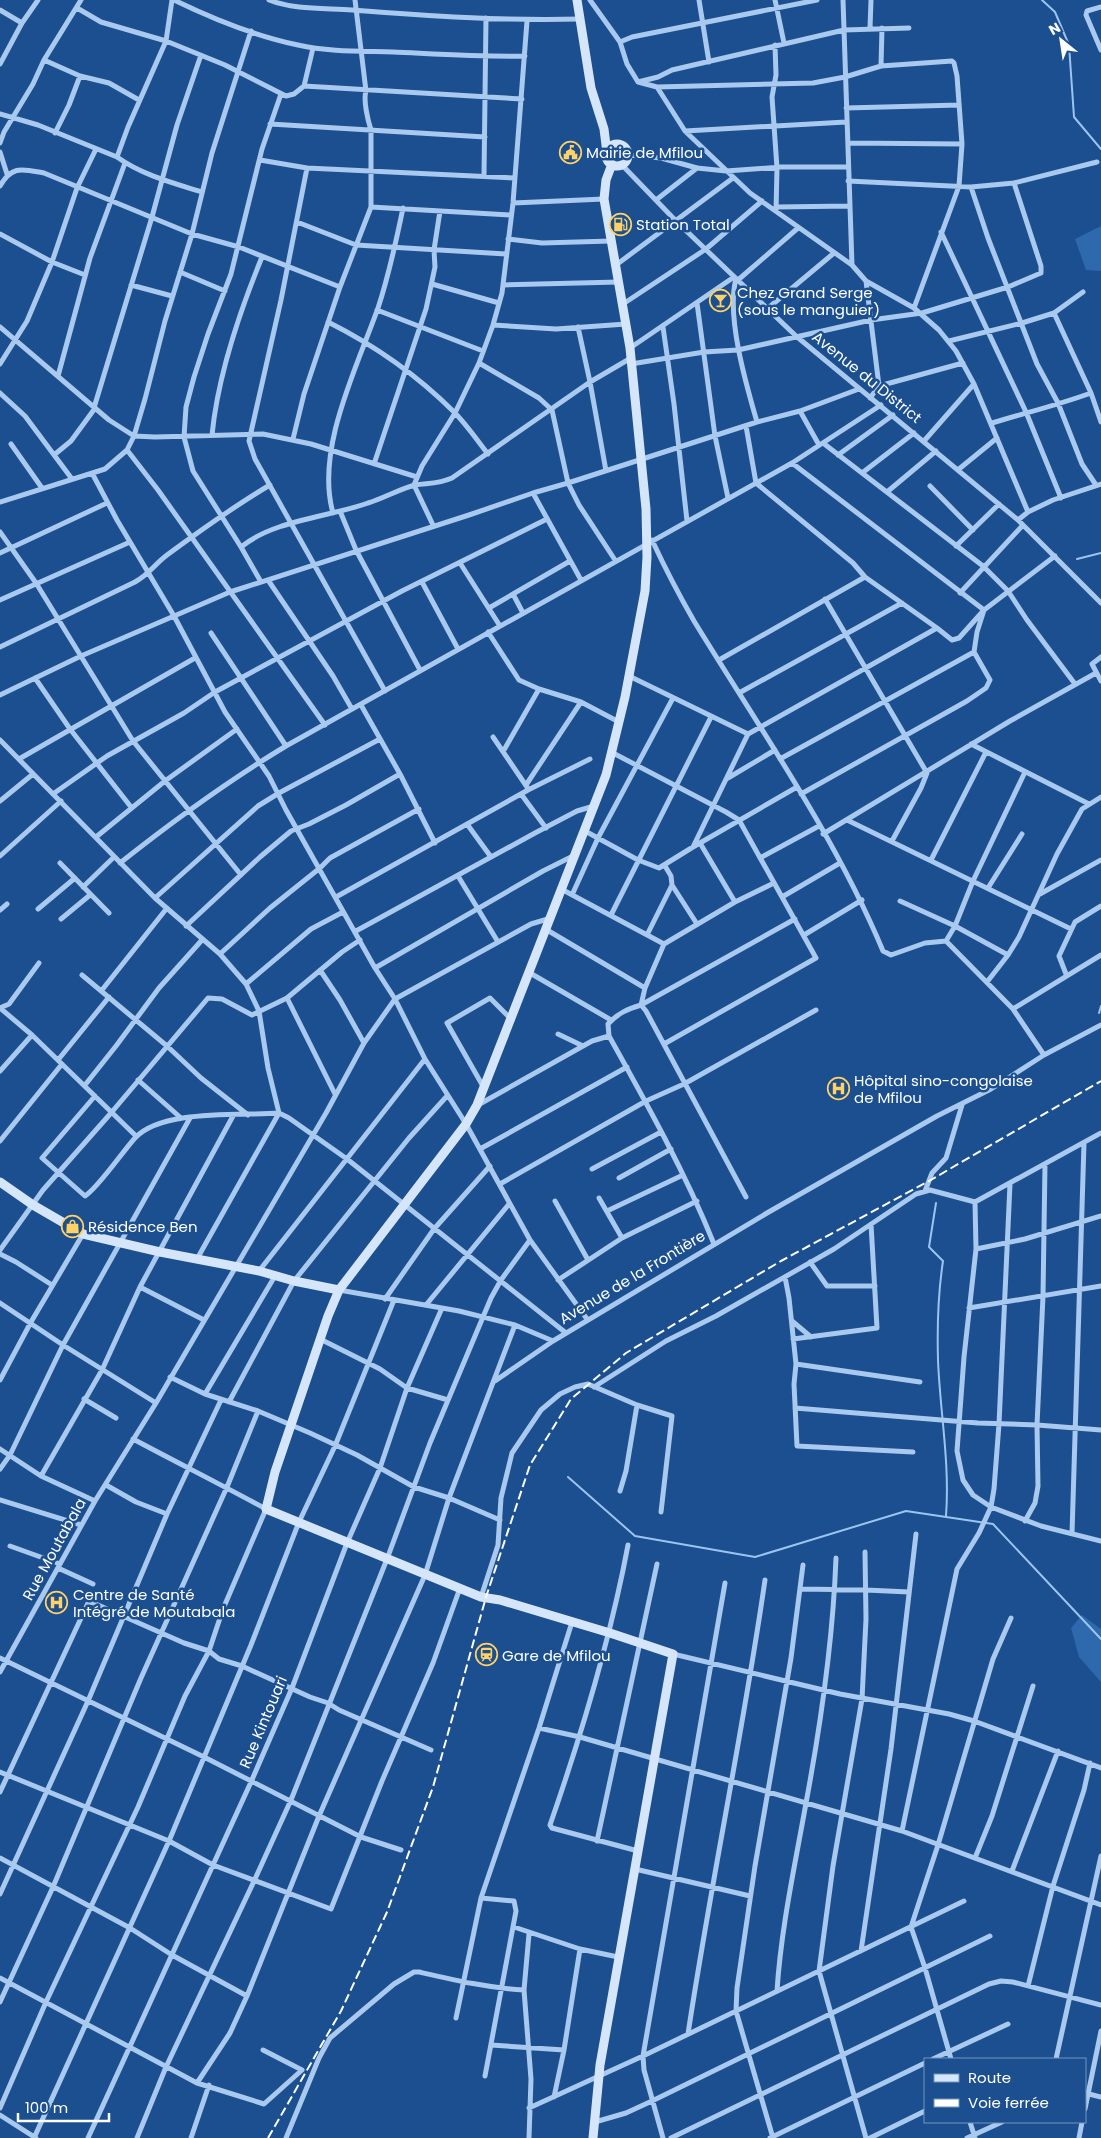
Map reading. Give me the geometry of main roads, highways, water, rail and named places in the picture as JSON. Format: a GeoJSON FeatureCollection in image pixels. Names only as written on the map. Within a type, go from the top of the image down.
{"type":"FeatureCollection","features":[{"type":"Feature","properties":{"kind":"waterway"},"geometry":{"type":"LineString","coordinates":[[1042,0],[1055,12],[1069,45],[1074,117],[1101,149]]}},
{"type":"Feature","properties":{"kind":"waterway"},"geometry":{"type":"LineString","coordinates":[[1077,559],[1101,553]]}},
{"type":"Feature","properties":{"kind":"waterway"},"geometry":{"type":"LineString","coordinates":[[1099,1013],[1101,1006]]}},
{"type":"Feature","properties":{"kind":"waterway"},"geometry":{"type":"LineString","coordinates":[[936,1203],[929,1247],[943,1261],[939,1298],[938,1347],[947,1477],[946,1516]]}},
{"type":"Feature","properties":{"kind":"waterway"},"geometry":{"type":"LineString","coordinates":[[568,1477],[635,1536],[755,1557],[906,1511],[993,1524],[1101,1639]]}},
{"type":"Feature","properties":{"kind":"railway"},"geometry":{"type":"LineString","coordinates":[[268,2138],[341,2011],[387,1912],[433,1787],[486,1597],[530,1465],[571,1399],[626,1353],[781,1261],[929,1181],[1101,1081]]}},
{"type":"Feature","properties":{"kind":"place","name":"Mairie de Mfilou"},"geometry":{"type":"Point","coordinates":[570,152]}},
{"type":"Feature","properties":{"kind":"place","name":"Station Total"},"geometry":{"type":"Point","coordinates":[620,224]}},
{"type":"Feature","properties":{"kind":"place","name":"Chez Grand Serge (sous le manguier)"},"geometry":{"type":"Point","coordinates":[721,301]}},
{"type":"Feature","properties":{"kind":"place","name":"Hôpital sino-congolaise de Mfilou"},"geometry":{"type":"Point","coordinates":[838,1089]}},
{"type":"Feature","properties":{"kind":"place","name":"Résidence Ben"},"geometry":{"type":"Point","coordinates":[72,1226]}},
{"type":"Feature","properties":{"kind":"place","name":"Centre de Santé Intégré de Moutabala"},"geometry":{"type":"Point","coordinates":[57,1603]}},
{"type":"Feature","properties":{"kind":"place","name":"Gare de Mfilou"},"geometry":{"type":"Point","coordinates":[486,1655]}}]}
